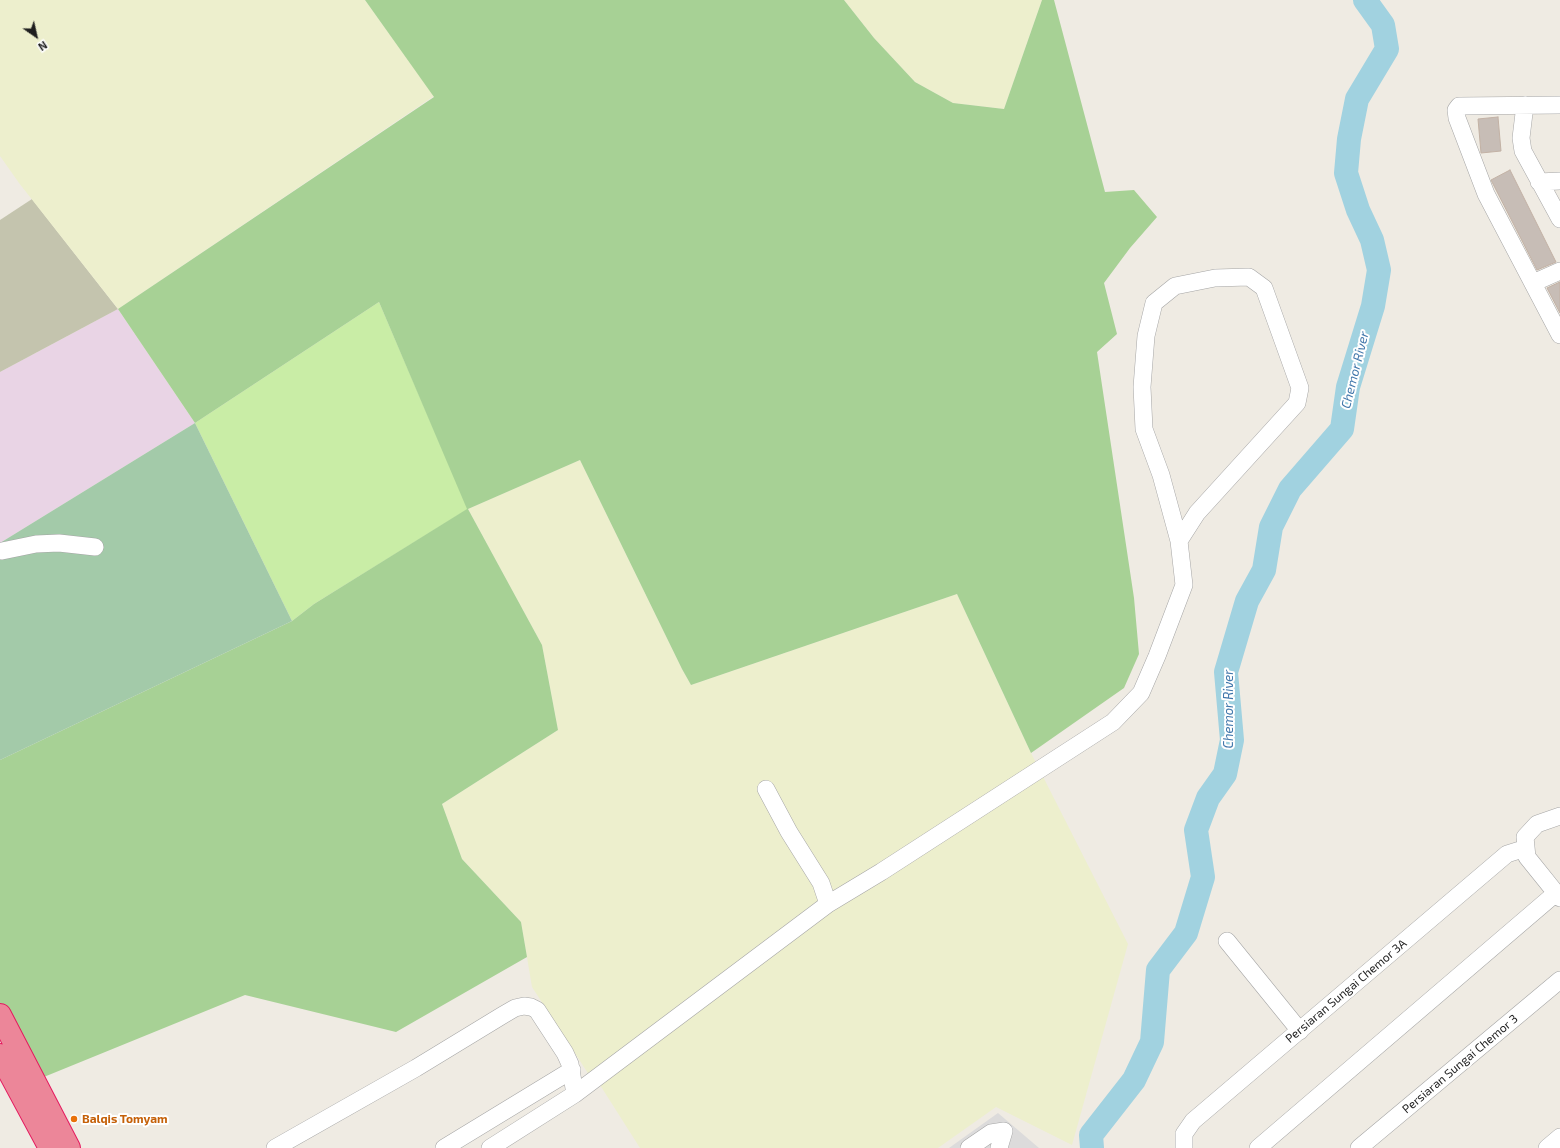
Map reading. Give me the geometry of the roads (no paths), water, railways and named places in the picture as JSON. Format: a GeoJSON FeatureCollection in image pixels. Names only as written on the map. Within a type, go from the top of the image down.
{"type":"FeatureCollection","features":[{"type":"Feature","properties":{"kind":"highway"},"geometry":{"type":"LineString","coordinates":[[0,1015],[69,1148]]}},
{"type":"Feature","properties":{"kind":"highway"},"geometry":{"type":"LineString","coordinates":[[0,1055],[50,1148]]}},
{"type":"Feature","properties":{"kind":"street"},"geometry":{"type":"LineString","coordinates":[[1525,105],[1521,138],[1523,151],[1560,219]]}},
{"type":"Feature","properties":{"kind":"street"},"geometry":{"type":"LineString","coordinates":[[1560,105],[1459,106],[1456,110],[1457,118],[1486,194],[1560,335]]}},
{"type":"Feature","properties":{"kind":"street"},"geometry":{"type":"LineString","coordinates":[[1539,182],[1560,180]]}},
{"type":"Feature","properties":{"kind":"street"},"geometry":{"type":"LineString","coordinates":[[1534,283],[1560,271]]}},
{"type":"Feature","properties":{"kind":"street"},"geometry":{"type":"LineString","coordinates":[[490,1148],[575,1094],[828,904],[881,872],[1113,722],[1140,693],[1178,603],[1184,585],[1179,541],[1161,475],[1144,429],[1142,387],[1146,336],[1154,302],[1175,286],[1215,278],[1249,277],[1264,288],[1300,388],[1297,403],[1197,513],[1179,541]]}},
{"type":"Feature","properties":{"kind":"street"},"geometry":{"type":"LineString","coordinates":[[2,551],[36,544],[59,543],[96,547]]}},
{"type":"Feature","properties":{"kind":"street"},"geometry":{"type":"LineString","coordinates":[[766,789],[789,832],[821,883],[828,904]]}},
{"type":"Feature","properties":{"kind":"street"},"geometry":{"type":"LineString","coordinates":[[1258,1148],[1558,896],[1527,857],[1525,843],[1537,824],[1560,816]]}},
{"type":"Feature","properties":{"kind":"street","name":"Persiaran Sungai Chemor 3A"},"geometry":{"type":"LineString","coordinates":[[1184,1148],[1184,1134],[1193,1121],[1507,854],[1525,843]]}},
{"type":"Feature","properties":{"kind":"street"},"geometry":{"type":"LineString","coordinates":[[1227,941],[1300,1031]]}},
{"type":"Feature","properties":{"kind":"street","name":"Persiaran Sungai Chemor 3"},"geometry":{"type":"LineString","coordinates":[[1360,1148],[1560,980]]}},
{"type":"Feature","properties":{"kind":"street"},"geometry":{"type":"LineString","coordinates":[[275,1148],[383,1087],[515,1008],[524,1006],[537,1010],[565,1053],[572,1070],[575,1094]]}},
{"type":"Feature","properties":{"kind":"street"},"geometry":{"type":"LineString","coordinates":[[444,1148],[572,1070]]}},
{"type":"Feature","properties":{"kind":"street"},"geometry":{"type":"LineString","coordinates":[[969,1148],[991,1133],[1004,1131],[998,1148]]}},
{"type":"Feature","properties":{"kind":"street"},"geometry":{"type":"LineString","coordinates":[[1547,1148],[1560,1137]]}},
{"type":"Feature","properties":{"kind":"waterway","name":"Chemor River"},"geometry":{"type":"LineString","coordinates":[[1092,1148],[1091,1135],[1134,1080],[1152,1042],[1158,970],[1186,933],[1203,877],[1196,830],[1208,798],[1225,774],[1232,740],[1226,672],[1247,601],[1264,570],[1271,527],[1290,489],[1342,429],[1348,387],[1373,306],[1379,270],[1372,240],[1358,210],[1346,173],[1349,139],[1357,99],[1387,49],[1383,25],[1365,0]]}},
{"type":"Feature","properties":{"kind":"place","name":"Balqis Tomyam"},"geometry":{"type":"Point","coordinates":[74,1119]}}]}
